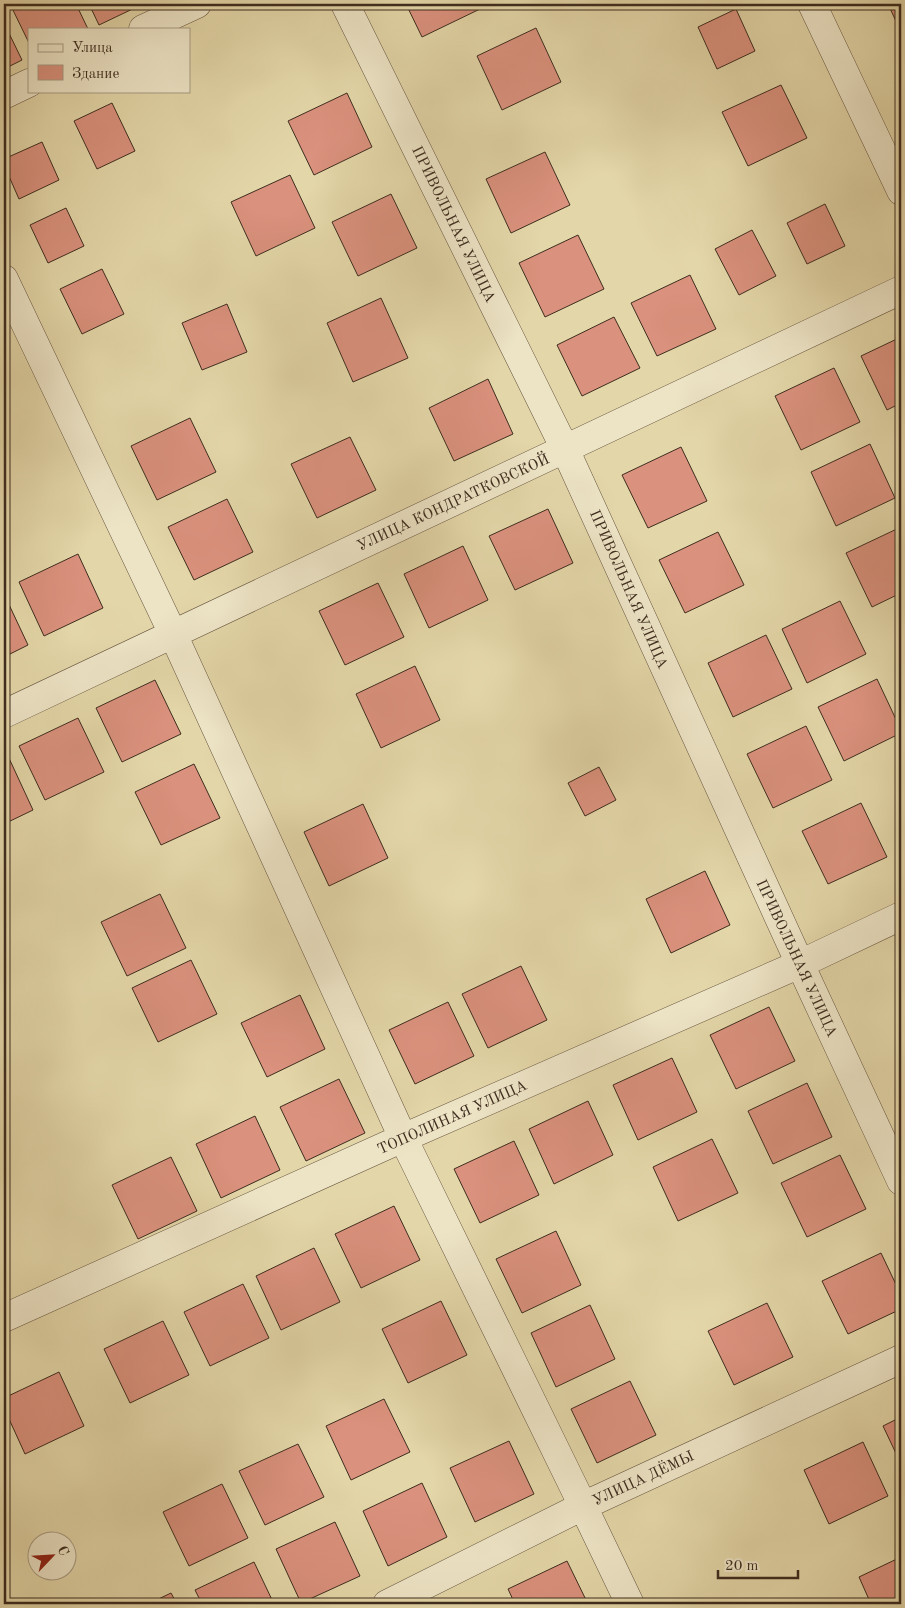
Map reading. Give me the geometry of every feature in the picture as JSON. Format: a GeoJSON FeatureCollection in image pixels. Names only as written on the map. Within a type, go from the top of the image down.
{"type":"FeatureCollection","features":[{"type":"Feature","properties":{"kind":"street"},"geometry":{"type":"LineString","coordinates":[[146,28],[197,4]]}},
{"type":"Feature","properties":{"kind":"street","name":"ПРИВОЛЬНАЯ УЛИЦА"},"geometry":{"type":"LineString","coordinates":[[345,4],[565,449],[901,1181]]}},
{"type":"Feature","properties":{"kind":"street"},"geometry":{"type":"LineString","coordinates":[[812,4],[901,191]]}},
{"type":"Feature","properties":{"kind":"street"},"geometry":{"type":"LineString","coordinates":[[4,94],[28,83]]}},
{"type":"Feature","properties":{"kind":"street"},"geometry":{"type":"LineString","coordinates":[[4,279],[173,634],[403,1138],[584,1506],[630,1604]]}},
{"type":"Feature","properties":{"kind":"street","name":"УЛИЦА КОНДРАТКОВСКОЙ"},"geometry":{"type":"LineString","coordinates":[[4,714],[901,290]]}},
{"type":"Feature","properties":{"kind":"street","name":"ТОПОЛИНАЯ УЛИЦА"},"geometry":{"type":"LineString","coordinates":[[4,1318],[403,1138],[800,964],[901,916]]}},
{"type":"Feature","properties":{"kind":"street","name":"УЛИЦА ДЁМЫ"},"geometry":{"type":"LineString","coordinates":[[387,1604],[584,1506],[901,1359]]}},
{"type":"Feature","properties":{"kind":"building"},"geometry":{"type":"Polygon","coordinates":[[[10,4],[76,4],[88,28],[28,28],[28,41],[10,4]]]}},
{"type":"Feature","properties":{"kind":"building"},"geometry":{"type":"Polygon","coordinates":[[[89,4],[143,4],[99,25],[89,4]]]}},
{"type":"Feature","properties":{"kind":"building"},"geometry":{"type":"Polygon","coordinates":[[[406,4],[478,4],[480,9],[422,37],[406,4]]]}},
{"type":"Feature","properties":{"kind":"building"},"geometry":{"type":"Polygon","coordinates":[[[888,4],[901,4],[901,32],[888,4]]]}},
{"type":"Feature","properties":{"kind":"building"},"geometry":{"type":"Polygon","coordinates":[[[736,9],[755,51],[717,69],[698,27],[736,9]]]}},
{"type":"Feature","properties":{"kind":"building"},"geometry":{"type":"Polygon","coordinates":[[[4,23],[22,60],[4,69],[4,23]]]}},
{"type":"Feature","properties":{"kind":"building"},"geometry":{"type":"Polygon","coordinates":[[[536,28],[561,82],[502,110],[477,56],[536,28]]]}},
{"type":"Feature","properties":{"kind":"building"},"geometry":{"type":"Polygon","coordinates":[[[781,85],[807,138],[748,166],[722,112],[781,85]]]}},
{"type":"Feature","properties":{"kind":"building"},"geometry":{"type":"Polygon","coordinates":[[[347,93],[372,147],[314,175],[288,121],[347,93]]]}},
{"type":"Feature","properties":{"kind":"building"},"geometry":{"type":"Polygon","coordinates":[[[112,103],[135,151],[97,169],[74,121],[112,103]]]}},
{"type":"Feature","properties":{"kind":"building"},"geometry":{"type":"Polygon","coordinates":[[[42,142],[59,180],[19,199],[4,165],[4,159],[42,142]]]}},
{"type":"Feature","properties":{"kind":"building"},"geometry":{"type":"Polygon","coordinates":[[[545,152],[570,205],[511,233],[486,179],[545,152]]]}},
{"type":"Feature","properties":{"kind":"building"},"geometry":{"type":"Polygon","coordinates":[[[290,175],[315,228],[256,256],[231,202],[290,175]]]}},
{"type":"Feature","properties":{"kind":"building"},"geometry":{"type":"Polygon","coordinates":[[[391,194],[417,248],[358,276],[332,222],[391,194]]]}},
{"type":"Feature","properties":{"kind":"building"},"geometry":{"type":"Polygon","coordinates":[[[825,204],[845,246],[807,264],[787,223],[825,204]]]}},
{"type":"Feature","properties":{"kind":"building"},"geometry":{"type":"Polygon","coordinates":[[[66,208],[84,246],[48,263],[30,225],[66,208]]]}},
{"type":"Feature","properties":{"kind":"building"},"geometry":{"type":"Polygon","coordinates":[[[752,230],[776,276],[739,295],[715,249],[752,230]]]}},
{"type":"Feature","properties":{"kind":"building"},"geometry":{"type":"Polygon","coordinates":[[[578,235],[604,289],[545,317],[519,263],[578,235]]]}},
{"type":"Feature","properties":{"kind":"building"},"geometry":{"type":"Polygon","coordinates":[[[102,269],[124,314],[82,334],[60,289],[102,269]]]}},
{"type":"Feature","properties":{"kind":"building"},"geometry":{"type":"Polygon","coordinates":[[[690,275],[716,329],[657,356],[631,303],[690,275]]]}},
{"type":"Feature","properties":{"kind":"building"},"geometry":{"type":"Polygon","coordinates":[[[381,298],[408,358],[353,382],[327,323],[381,298]]]}},
{"type":"Feature","properties":{"kind":"building"},"geometry":{"type":"Polygon","coordinates":[[[227,304],[247,352],[202,370],[182,323],[227,304]]]}},
{"type":"Feature","properties":{"kind":"building"},"geometry":{"type":"Polygon","coordinates":[[[614,317],[640,368],[582,396],[557,345],[614,317]]]}},
{"type":"Feature","properties":{"kind":"building"},"geometry":{"type":"Polygon","coordinates":[[[901,337],[901,403],[887,410],[861,356],[901,337]]]}},
{"type":"Feature","properties":{"kind":"building"},"geometry":{"type":"Polygon","coordinates":[[[834,368],[860,422],[801,450],[775,396],[834,368]]]}},
{"type":"Feature","properties":{"kind":"building"},"geometry":{"type":"Polygon","coordinates":[[[488,379],[513,434],[454,461],[429,408],[488,379]]]}},
{"type":"Feature","properties":{"kind":"building"},"geometry":{"type":"Polygon","coordinates":[[[190,418],[216,472],[157,500],[131,446],[190,418]]]}},
{"type":"Feature","properties":{"kind":"building"},"geometry":{"type":"Polygon","coordinates":[[[350,437],[376,490],[317,518],[291,464],[350,437]]]}},
{"type":"Feature","properties":{"kind":"building"},"geometry":{"type":"Polygon","coordinates":[[[870,444],[895,498],[836,526],[811,472],[870,444]]]}},
{"type":"Feature","properties":{"kind":"building"},"geometry":{"type":"Polygon","coordinates":[[[681,447],[707,501],[648,528],[622,475],[681,447]]]}},
{"type":"Feature","properties":{"kind":"building"},"geometry":{"type":"Polygon","coordinates":[[[227,499],[253,552],[194,580],[168,527],[227,499]]]}},
{"type":"Feature","properties":{"kind":"building"},"geometry":{"type":"Polygon","coordinates":[[[548,509],[573,563],[515,590],[489,536],[548,509]]]}},
{"type":"Feature","properties":{"kind":"building"},"geometry":{"type":"Polygon","coordinates":[[[901,527],[901,593],[872,607],[846,553],[901,527]]]}},
{"type":"Feature","properties":{"kind":"building"},"geometry":{"type":"Polygon","coordinates":[[[718,532],[744,585],[685,613],[659,560],[718,532]]]}},
{"type":"Feature","properties":{"kind":"building"},"geometry":{"type":"Polygon","coordinates":[[[463,546],[488,600],[429,628],[404,574],[463,546]]]}},
{"type":"Feature","properties":{"kind":"building"},"geometry":{"type":"Polygon","coordinates":[[[78,554],[103,608],[44,636],[19,582],[78,554]]]}},
{"type":"Feature","properties":{"kind":"building"},"geometry":{"type":"Polygon","coordinates":[[[378,583],[404,637],[345,665],[319,611],[378,583]]]}},
{"type":"Feature","properties":{"kind":"building"},"geometry":{"type":"Polygon","coordinates":[[[4,594],[28,645],[4,657],[4,594]]]}},
{"type":"Feature","properties":{"kind":"building"},"geometry":{"type":"Polygon","coordinates":[[[840,601],[866,654],[807,683],[782,629],[840,601]]]}},
{"type":"Feature","properties":{"kind":"building"},"geometry":{"type":"Polygon","coordinates":[[[766,635],[792,689],[733,717],[708,663],[766,635]]]}},
{"type":"Feature","properties":{"kind":"building"},"geometry":{"type":"Polygon","coordinates":[[[415,666],[440,720],[381,748],[356,694],[415,666]]]}},
{"type":"Feature","properties":{"kind":"building"},"geometry":{"type":"Polygon","coordinates":[[[877,679],[901,733],[844,761],[818,707],[877,679]]]}},
{"type":"Feature","properties":{"kind":"building"},"geometry":{"type":"Polygon","coordinates":[[[155,680],[181,734],[122,762],[96,708],[155,680]]]}},
{"type":"Feature","properties":{"kind":"building"},"geometry":{"type":"Polygon","coordinates":[[[78,718],[104,772],[45,800],[19,746],[78,718]]]}},
{"type":"Feature","properties":{"kind":"building"},"geometry":{"type":"Polygon","coordinates":[[[806,726],[832,780],[773,808],[747,754],[806,726]]]}},
{"type":"Feature","properties":{"kind":"building"},"geometry":{"type":"Polygon","coordinates":[[[8,756],[33,810],[4,824],[4,758],[8,756]]]}},
{"type":"Feature","properties":{"kind":"building"},"geometry":{"type":"Polygon","coordinates":[[[194,764],[220,818],[161,845],[135,792],[194,764]]]}},
{"type":"Feature","properties":{"kind":"building"},"geometry":{"type":"Polygon","coordinates":[[[599,767],[616,800],[585,816],[568,783],[599,767]]]}},
{"type":"Feature","properties":{"kind":"building"},"geometry":{"type":"Polygon","coordinates":[[[861,803],[887,857],[828,884],[802,831],[861,803]]]}},
{"type":"Feature","properties":{"kind":"building"},"geometry":{"type":"Polygon","coordinates":[[[363,804],[388,858],[329,886],[304,832],[363,804]]]}},
{"type":"Feature","properties":{"kind":"building"},"geometry":{"type":"Polygon","coordinates":[[[705,871],[730,925],[671,953],[646,899],[705,871]]]}},
{"type":"Feature","properties":{"kind":"building"},"geometry":{"type":"Polygon","coordinates":[[[160,894],[186,948],[127,976],[101,922],[160,894]]]}},
{"type":"Feature","properties":{"kind":"building"},"geometry":{"type":"Polygon","coordinates":[[[191,960],[217,1014],[158,1042],[132,988],[191,960]]]}},
{"type":"Feature","properties":{"kind":"building"},"geometry":{"type":"Polygon","coordinates":[[[521,966],[547,1020],[488,1048],[462,994],[521,966]]]}},
{"type":"Feature","properties":{"kind":"building"},"geometry":{"type":"Polygon","coordinates":[[[300,995],[325,1049],[267,1077],[241,1023],[300,995]]]}},
{"type":"Feature","properties":{"kind":"building"},"geometry":{"type":"Polygon","coordinates":[[[448,1002],[474,1056],[415,1084],[389,1030],[448,1002]]]}},
{"type":"Feature","properties":{"kind":"building"},"geometry":{"type":"Polygon","coordinates":[[[769,1007],[795,1061],[736,1089],[710,1035],[769,1007]]]}},
{"type":"Feature","properties":{"kind":"building"},"geometry":{"type":"Polygon","coordinates":[[[672,1058],[697,1112],[638,1140],[613,1085],[672,1058]]]}},
{"type":"Feature","properties":{"kind":"building"},"geometry":{"type":"Polygon","coordinates":[[[339,1079],[365,1133],[306,1161],[280,1107],[339,1079]]]}},
{"type":"Feature","properties":{"kind":"building"},"geometry":{"type":"Polygon","coordinates":[[[807,1083],[832,1137],[773,1164],[748,1111],[807,1083]]]}},
{"type":"Feature","properties":{"kind":"building"},"geometry":{"type":"Polygon","coordinates":[[[588,1101],[613,1155],[554,1184],[529,1129],[588,1101]]]}},
{"type":"Feature","properties":{"kind":"building"},"geometry":{"type":"Polygon","coordinates":[[[255,1116],[280,1170],[221,1198],[196,1144],[255,1116]]]}},
{"type":"Feature","properties":{"kind":"building"},"geometry":{"type":"Polygon","coordinates":[[[712,1139],[738,1193],[678,1221],[653,1167],[712,1139]]]}},
{"type":"Feature","properties":{"kind":"building"},"geometry":{"type":"Polygon","coordinates":[[[514,1141],[539,1195],[480,1223],[454,1169],[514,1141]]]}},
{"type":"Feature","properties":{"kind":"building"},"geometry":{"type":"Polygon","coordinates":[[[840,1155],[866,1209],[807,1237],[781,1183],[840,1155]]]}},
{"type":"Feature","properties":{"kind":"building"},"geometry":{"type":"Polygon","coordinates":[[[171,1157],[197,1211],[138,1239],[112,1185],[171,1157]]]}},
{"type":"Feature","properties":{"kind":"building"},"geometry":{"type":"Polygon","coordinates":[[[394,1206],[420,1260],[361,1288],[335,1234],[394,1206]]]}},
{"type":"Feature","properties":{"kind":"building"},"geometry":{"type":"Polygon","coordinates":[[[556,1231],[581,1285],[522,1313],[496,1259],[556,1231]]]}},
{"type":"Feature","properties":{"kind":"building"},"geometry":{"type":"Polygon","coordinates":[[[314,1248],[340,1302],[281,1330],[256,1276],[314,1248]]]}},
{"type":"Feature","properties":{"kind":"building"},"geometry":{"type":"Polygon","coordinates":[[[881,1253],[901,1295],[901,1309],[848,1334],[822,1281],[881,1253]]]}},
{"type":"Feature","properties":{"kind":"building"},"geometry":{"type":"Polygon","coordinates":[[[243,1284],[269,1338],[210,1366],[184,1312],[243,1284]]]}},
{"type":"Feature","properties":{"kind":"building"},"geometry":{"type":"Polygon","coordinates":[[[441,1301],[467,1355],[408,1383],[382,1329],[441,1301]]]}},
{"type":"Feature","properties":{"kind":"building"},"geometry":{"type":"Polygon","coordinates":[[[767,1303],[793,1357],[734,1385],[708,1331],[767,1303]]]}},
{"type":"Feature","properties":{"kind":"building"},"geometry":{"type":"Polygon","coordinates":[[[590,1305],[615,1359],[556,1387],[531,1333],[590,1305]]]}},
{"type":"Feature","properties":{"kind":"building"},"geometry":{"type":"Polygon","coordinates":[[[163,1321],[189,1375],[130,1403],[104,1349],[163,1321]]]}},
{"type":"Feature","properties":{"kind":"building"},"geometry":{"type":"Polygon","coordinates":[[[59,1372],[84,1426],[25,1454],[4,1408],[4,1398],[59,1372]]]}},
{"type":"Feature","properties":{"kind":"building"},"geometry":{"type":"Polygon","coordinates":[[[630,1381],[656,1435],[597,1463],[571,1409],[630,1381]]]}},
{"type":"Feature","properties":{"kind":"building"},"geometry":{"type":"Polygon","coordinates":[[[384,1399],[410,1452],[351,1480],[326,1426],[384,1399]]]}},
{"type":"Feature","properties":{"kind":"building"},"geometry":{"type":"Polygon","coordinates":[[[901,1417],[901,1464],[883,1426],[901,1417]]]}},
{"type":"Feature","properties":{"kind":"building"},"geometry":{"type":"Polygon","coordinates":[[[509,1441],[534,1494],[475,1522],[450,1468],[509,1441]]]}},
{"type":"Feature","properties":{"kind":"building"},"geometry":{"type":"Polygon","coordinates":[[[863,1442],[888,1496],[829,1524],[804,1470],[863,1442]]]}},
{"type":"Feature","properties":{"kind":"building"},"geometry":{"type":"Polygon","coordinates":[[[298,1444],[324,1497],[265,1525],[239,1471],[298,1444]]]}},
{"type":"Feature","properties":{"kind":"building"},"geometry":{"type":"Polygon","coordinates":[[[422,1483],[447,1537],[388,1566],[363,1511],[422,1483]]]}},
{"type":"Feature","properties":{"kind":"building"},"geometry":{"type":"Polygon","coordinates":[[[222,1484],[248,1538],[189,1566],[163,1512],[222,1484]]]}},
{"type":"Feature","properties":{"kind":"building"},"geometry":{"type":"Polygon","coordinates":[[[335,1522],[360,1576],[301,1603],[276,1549],[335,1522]]]}},
{"type":"Feature","properties":{"kind":"building"},"geometry":{"type":"Polygon","coordinates":[[[901,1557],[901,1604],[871,1604],[859,1577],[901,1557]]]}},
{"type":"Feature","properties":{"kind":"building"},"geometry":{"type":"Polygon","coordinates":[[[567,1561],[588,1604],[515,1604],[508,1589],[567,1561]]]}},
{"type":"Feature","properties":{"kind":"building"},"geometry":{"type":"Polygon","coordinates":[[[254,1562],[274,1604],[202,1604],[195,1590],[254,1562]]]}},
{"type":"Feature","properties":{"kind":"building"},"geometry":{"type":"Polygon","coordinates":[[[171,1593],[177,1604],[148,1604],[171,1593]]]}}]}
